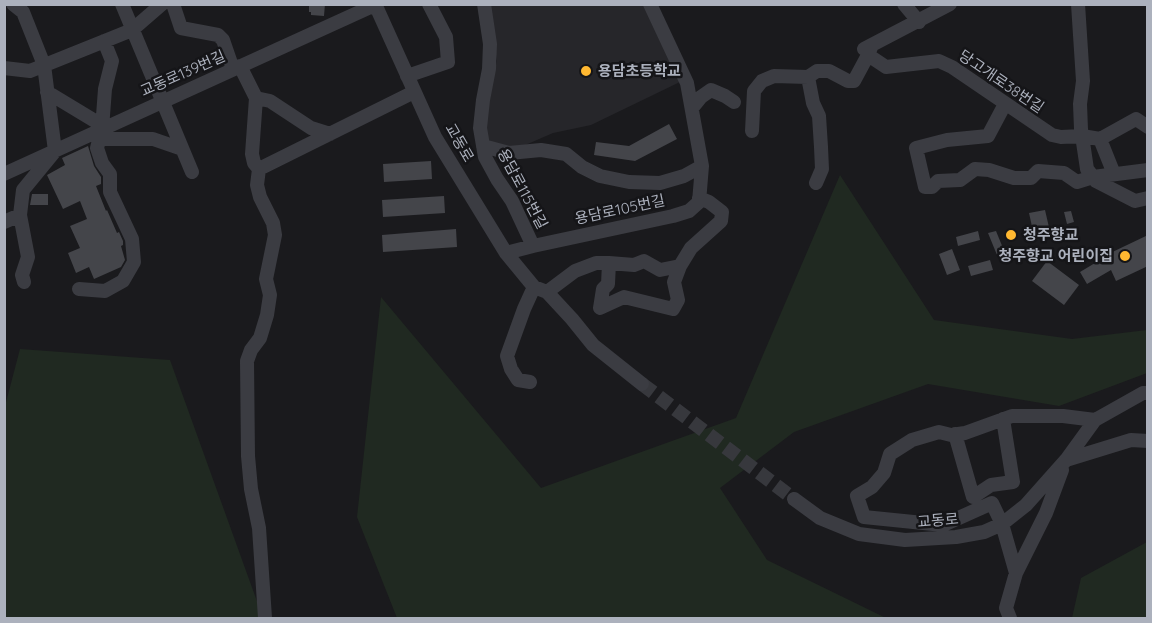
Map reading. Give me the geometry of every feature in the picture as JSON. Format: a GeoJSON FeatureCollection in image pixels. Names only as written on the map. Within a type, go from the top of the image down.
{"type":"FeatureCollection","features":[{"type":"Feature","properties":{"kind":"street"},"geometry":{"type":"LineString","coordinates":[[13,4],[23,12],[44,65],[55,151],[23,190],[20,215],[28,256],[22,275],[24,282]]}},
{"type":"Feature","properties":{"kind":"street"},"geometry":{"type":"LineString","coordinates":[[122,4],[192,172]]}},
{"type":"Feature","properties":{"kind":"street"},"geometry":{"type":"LineString","coordinates":[[4,68],[30,71],[132,30],[162,4]]}},
{"type":"Feature","properties":{"kind":"street"},"geometry":{"type":"LineString","coordinates":[[173,4],[181,28],[218,35],[223,40],[236,68],[256,98],[252,154],[254,163],[259,169],[257,185],[260,197],[273,222],[275,235],[266,279],[270,295],[267,315],[260,338],[251,350],[248,361],[247,423],[251,489],[259,528],[265,618]]}},
{"type":"Feature","properties":{"kind":"street"},"geometry":{"type":"LineString","coordinates":[[407,76],[448,62],[446,37],[429,4]]}},
{"type":"Feature","properties":{"kind":"street","name":"용담로115번길"},"geometry":{"type":"LineString","coordinates":[[484,4],[490,44],[489,69],[480,128],[485,157],[512,201],[533,246]]}},
{"type":"Feature","properties":{"kind":"street"},"geometry":{"type":"LineString","coordinates":[[609,263],[608,284],[603,289],[600,308],[624,297],[673,309],[678,300],[674,282],[680,266],[691,248],[721,221],[722,212],[699,198],[702,166],[687,83],[650,4]]}},
{"type":"Feature","properties":{"kind":"street"},"geometry":{"type":"LineString","coordinates":[[904,4],[919,22]]}},
{"type":"Feature","properties":{"kind":"street"},"geometry":{"type":"LineString","coordinates":[[1078,4],[1083,81],[1080,104],[1087,169],[1096,181],[1141,199]]}},
{"type":"Feature","properties":{"kind":"street","name":"교동로139번길"},"geometry":{"type":"LineString","coordinates":[[4,174],[375,5]]}},
{"type":"Feature","properties":{"kind":"street","name":"교동로"},"geometry":{"type":"LineString","coordinates":[[375,5],[435,137],[506,254],[572,319],[593,345],[642,384]]}},
{"type":"Feature","properties":{"kind":"street"},"geometry":{"type":"LineString","coordinates":[[752,131],[754,91],[762,81],[774,76],[808,77],[817,71],[829,71],[848,81],[854,81],[868,50],[943,7]]}},
{"type":"Feature","properties":{"kind":"street"},"geometry":{"type":"LineString","coordinates":[[80,289],[105,291],[123,281],[134,262],[132,239],[110,192],[110,174],[102,163],[97,148],[105,89],[112,61],[104,41]]}},
{"type":"Feature","properties":{"kind":"street","name":"당고개로38번길"},"geometry":{"type":"LineString","coordinates":[[868,50],[886,67],[939,61],[952,67],[1052,135],[1100,139]]}},
{"type":"Feature","properties":{"kind":"street"},"geometry":{"type":"LineString","coordinates":[[808,77],[813,103],[819,116],[822,169],[816,183]]}},
{"type":"Feature","properties":{"kind":"street"},"geometry":{"type":"LineString","coordinates":[[692,108],[711,90],[734,102]]}},
{"type":"Feature","properties":{"kind":"street"},"geometry":{"type":"LineString","coordinates":[[47,92],[99,130]]}},
{"type":"Feature","properties":{"kind":"street"},"geometry":{"type":"LineString","coordinates":[[259,169],[414,92]]}},
{"type":"Feature","properties":{"kind":"street"},"geometry":{"type":"LineString","coordinates":[[256,98],[270,101],[311,128],[330,134]]}},
{"type":"Feature","properties":{"kind":"street"},"geometry":{"type":"LineString","coordinates":[[1005,104],[988,136],[947,140],[916,148],[925,188],[938,181],[960,180],[975,169],[989,170],[1014,178],[1031,178],[1038,171],[1064,173],[1077,182],[1093,177],[1148,170]]}},
{"type":"Feature","properties":{"kind":"street"},"geometry":{"type":"LineString","coordinates":[[1114,174],[1100,139],[1137,119],[1148,127]]}},
{"type":"Feature","properties":{"kind":"street","name":"교동로139번길"},"geometry":{"type":"LineString","coordinates":[[99,130],[153,139],[182,149]]}},
{"type":"Feature","properties":{"kind":"street","name":"용담로105번길"},"geometry":{"type":"LineString","coordinates":[[483,147],[509,153],[541,150],[566,154],[582,167],[600,176],[629,182],[660,183],[684,176],[702,166]]}},
{"type":"Feature","properties":{"kind":"street","name":"용담로105번길"},"geometry":{"type":"LineString","coordinates":[[506,254],[533,246],[673,216],[689,211],[699,202],[699,198]]}},
{"type":"Feature","properties":{"kind":"street"},"geometry":{"type":"LineString","coordinates":[[4,222],[20,215]]}},
{"type":"Feature","properties":{"kind":"street"},"geometry":{"type":"LineString","coordinates":[[530,382],[518,380],[507,356],[524,309],[541,290],[575,271],[596,263],[634,265],[644,261],[660,270],[680,266]]}},
{"type":"Feature","properties":{"kind":"street","name":"교동로"},"geometry":{"type":"LineString","coordinates":[[794,499],[820,518],[859,534],[905,540],[956,537],[984,532],[1002,524],[1026,506],[1066,460],[1095,420],[1143,393],[1148,393]]}},
{"type":"Feature","properties":{"kind":"street"},"geometry":{"type":"LineString","coordinates":[[1013,482],[991,485],[975,503],[943,525],[864,517],[857,496],[872,487],[884,473],[890,454],[912,440],[939,432],[955,434],[1012,416],[1063,416],[1095,420]]}},
{"type":"Feature","properties":{"kind":"street"},"geometry":{"type":"LineString","coordinates":[[1004,419],[1013,482],[1026,506]]}},
{"type":"Feature","properties":{"kind":"street"},"geometry":{"type":"LineString","coordinates":[[955,434],[975,503]]}},
{"type":"Feature","properties":{"kind":"street"},"geometry":{"type":"LineString","coordinates":[[1010,618],[1006,608],[1016,573],[1046,513],[1066,460],[1131,440],[1148,441]]}},
{"type":"Feature","properties":{"kind":"street"},"geometry":{"type":"LineString","coordinates":[[975,503],[992,503],[1002,524],[1016,573]]}},
{"type":"Feature","properties":{"kind":"shaded area","name":"용담초등학교"},"geometry":{"type":"Polygon","coordinates":[[[488,5],[645,5],[682,81],[591,125],[553,133],[523,146],[491,146],[485,128],[497,61],[488,5]]]}},
{"type":"Feature","properties":{"kind":"shaded area"},"geometry":{"type":"Polygon","coordinates":[[[840,175],[934,320],[1072,339],[1147,330],[1147,373],[1059,406],[928,384],[794,432],[720,488],[767,560],[886,618],[397,618],[357,517],[381,297],[541,488],[736,418],[840,175]]]}},
{"type":"Feature","properties":{"kind":"shaded area"},"geometry":{"type":"Polygon","coordinates":[[[20,349],[170,360],[263,618],[5,618],[5,406],[20,349]]]}},
{"type":"Feature","properties":{"kind":"shaded area"},"geometry":{"type":"Polygon","coordinates":[[[1147,542],[1147,618],[1072,618],[1081,578],[1147,542]]]}},
{"type":"Feature","properties":{"kind":"building"},"geometry":{"type":"Polygon","coordinates":[[[309,4],[325,4],[324,16],[311,15],[309,4]]]}},
{"type":"Feature","properties":{"kind":"building"},"geometry":{"type":"Polygon","coordinates":[[[669,124],[677,139],[635,161],[594,155],[596,142],[629,146],[669,124]]]}},
{"type":"Feature","properties":{"kind":"building"},"geometry":{"type":"Polygon","coordinates":[[[88,146],[94,166],[101,177],[101,184],[96,186],[106,211],[123,241],[121,246],[125,260],[121,267],[94,279],[89,267],[76,273],[68,253],[80,248],[70,226],[87,219],[80,201],[63,209],[47,175],[65,165],[62,158],[88,146]]]}},
{"type":"Feature","properties":{"kind":"building"},"geometry":{"type":"Polygon","coordinates":[[[431,161],[432,179],[384,182],[383,164],[431,161]]]}},
{"type":"Feature","properties":{"kind":"building"},"geometry":{"type":"Polygon","coordinates":[[[32,194],[48,194],[48,205],[30,205],[32,194]]]}},
{"type":"Feature","properties":{"kind":"building"},"geometry":{"type":"Polygon","coordinates":[[[444,196],[445,213],[383,217],[382,200],[444,196]]]}},
{"type":"Feature","properties":{"kind":"building"},"geometry":{"type":"Polygon","coordinates":[[[1045,210],[1051,236],[1035,240],[1029,213],[1045,210]]]}},
{"type":"Feature","properties":{"kind":"building"},"geometry":{"type":"Polygon","coordinates":[[[1071,211],[1074,222],[1067,224],[1064,212],[1071,211]]]}},
{"type":"Feature","properties":{"kind":"building"},"geometry":{"type":"Polygon","coordinates":[[[456,229],[457,247],[383,252],[382,235],[456,229]]]}},
{"type":"Feature","properties":{"kind":"building"},"geometry":{"type":"Polygon","coordinates":[[[978,231],[980,240],[958,246],[956,237],[978,231]]]}},
{"type":"Feature","properties":{"kind":"building"},"geometry":{"type":"Polygon","coordinates":[[[996,231],[1005,253],[997,255],[988,233],[996,231]]]}},
{"type":"Feature","properties":{"kind":"building"},"geometry":{"type":"Polygon","coordinates":[[[1148,235],[1148,266],[1116,281],[1111,270],[1087,284],[1080,272],[1104,256],[1148,235]]]}},
{"type":"Feature","properties":{"kind":"building"},"geometry":{"type":"Polygon","coordinates":[[[952,249],[960,270],[947,275],[939,254],[952,249]]]}},
{"type":"Feature","properties":{"kind":"building"},"geometry":{"type":"Polygon","coordinates":[[[990,260],[993,270],[971,276],[968,266],[990,260]]]}},
{"type":"Feature","properties":{"kind":"building"},"geometry":{"type":"Polygon","coordinates":[[[1047,261],[1079,285],[1064,305],[1032,281],[1047,261]]]}},
{"type":"Feature","properties":{"kind":"tunnel"},"geometry":{"type":"LineString","coordinates":[[642,384],[794,499]]}},
{"type":"Feature","properties":{"kind":"place","name":"용담초등학교"},"geometry":{"type":"Point","coordinates":[586,71]}},
{"type":"Feature","properties":{"kind":"place","name":"청주향교"},"geometry":{"type":"Point","coordinates":[1011,235]}},
{"type":"Feature","properties":{"kind":"place","name":"청주향교 어린이집"},"geometry":{"type":"Point","coordinates":[1125,256]}}]}
